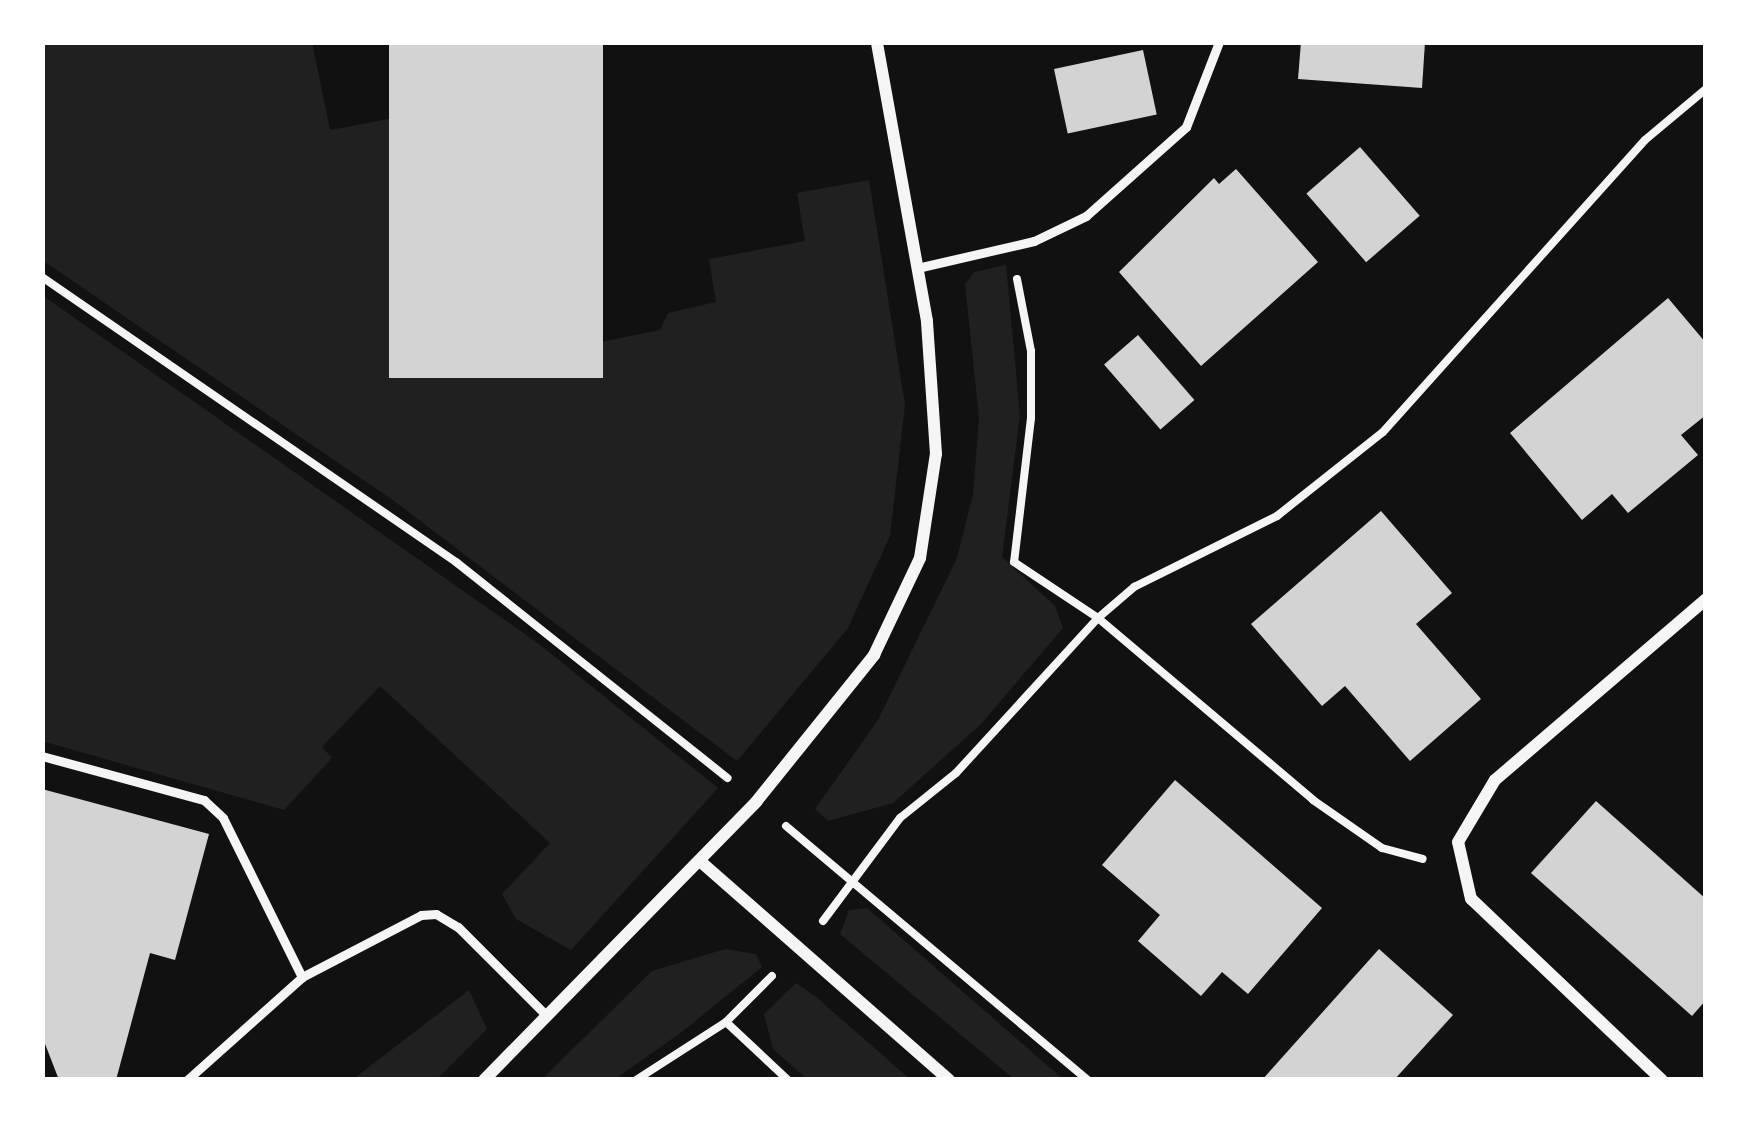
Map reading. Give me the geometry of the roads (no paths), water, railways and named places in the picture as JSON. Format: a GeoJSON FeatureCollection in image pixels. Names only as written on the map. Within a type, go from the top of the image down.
{"type":"FeatureCollection","features":[{"type":"Feature","properties":{"kind":"street"},"geometry":{"type":"LineString","coordinates":[[484,1080],[634,919],[700,862],[756,802],[874,655],[920,557],[936,454],[917,268],[877,42]]}},
{"type":"Feature","properties":{"kind":"street"},"geometry":{"type":"LineString","coordinates":[[1662,1080],[1471,899],[1460,868],[1467,818],[1496,780],[1706,599]]}},
{"type":"Feature","properties":{"kind":"street"},"geometry":{"type":"LineString","coordinates":[[700,862],[949,1080]]}},
{"type":"Feature","properties":{"kind":"lane"},"geometry":{"type":"LineString","coordinates":[[917,268],[1010,247],[1075,223],[1175,140],[1203,98],[1219,42]]}},
{"type":"Feature","properties":{"kind":"lane"},"geometry":{"type":"LineString","coordinates":[[42,756],[204,800],[223,818],[302,976]]}},
{"type":"Feature","properties":{"kind":"lane"},"geometry":{"type":"LineString","coordinates":[[187,1080],[302,976],[436,914],[547,1016]]}}]}
